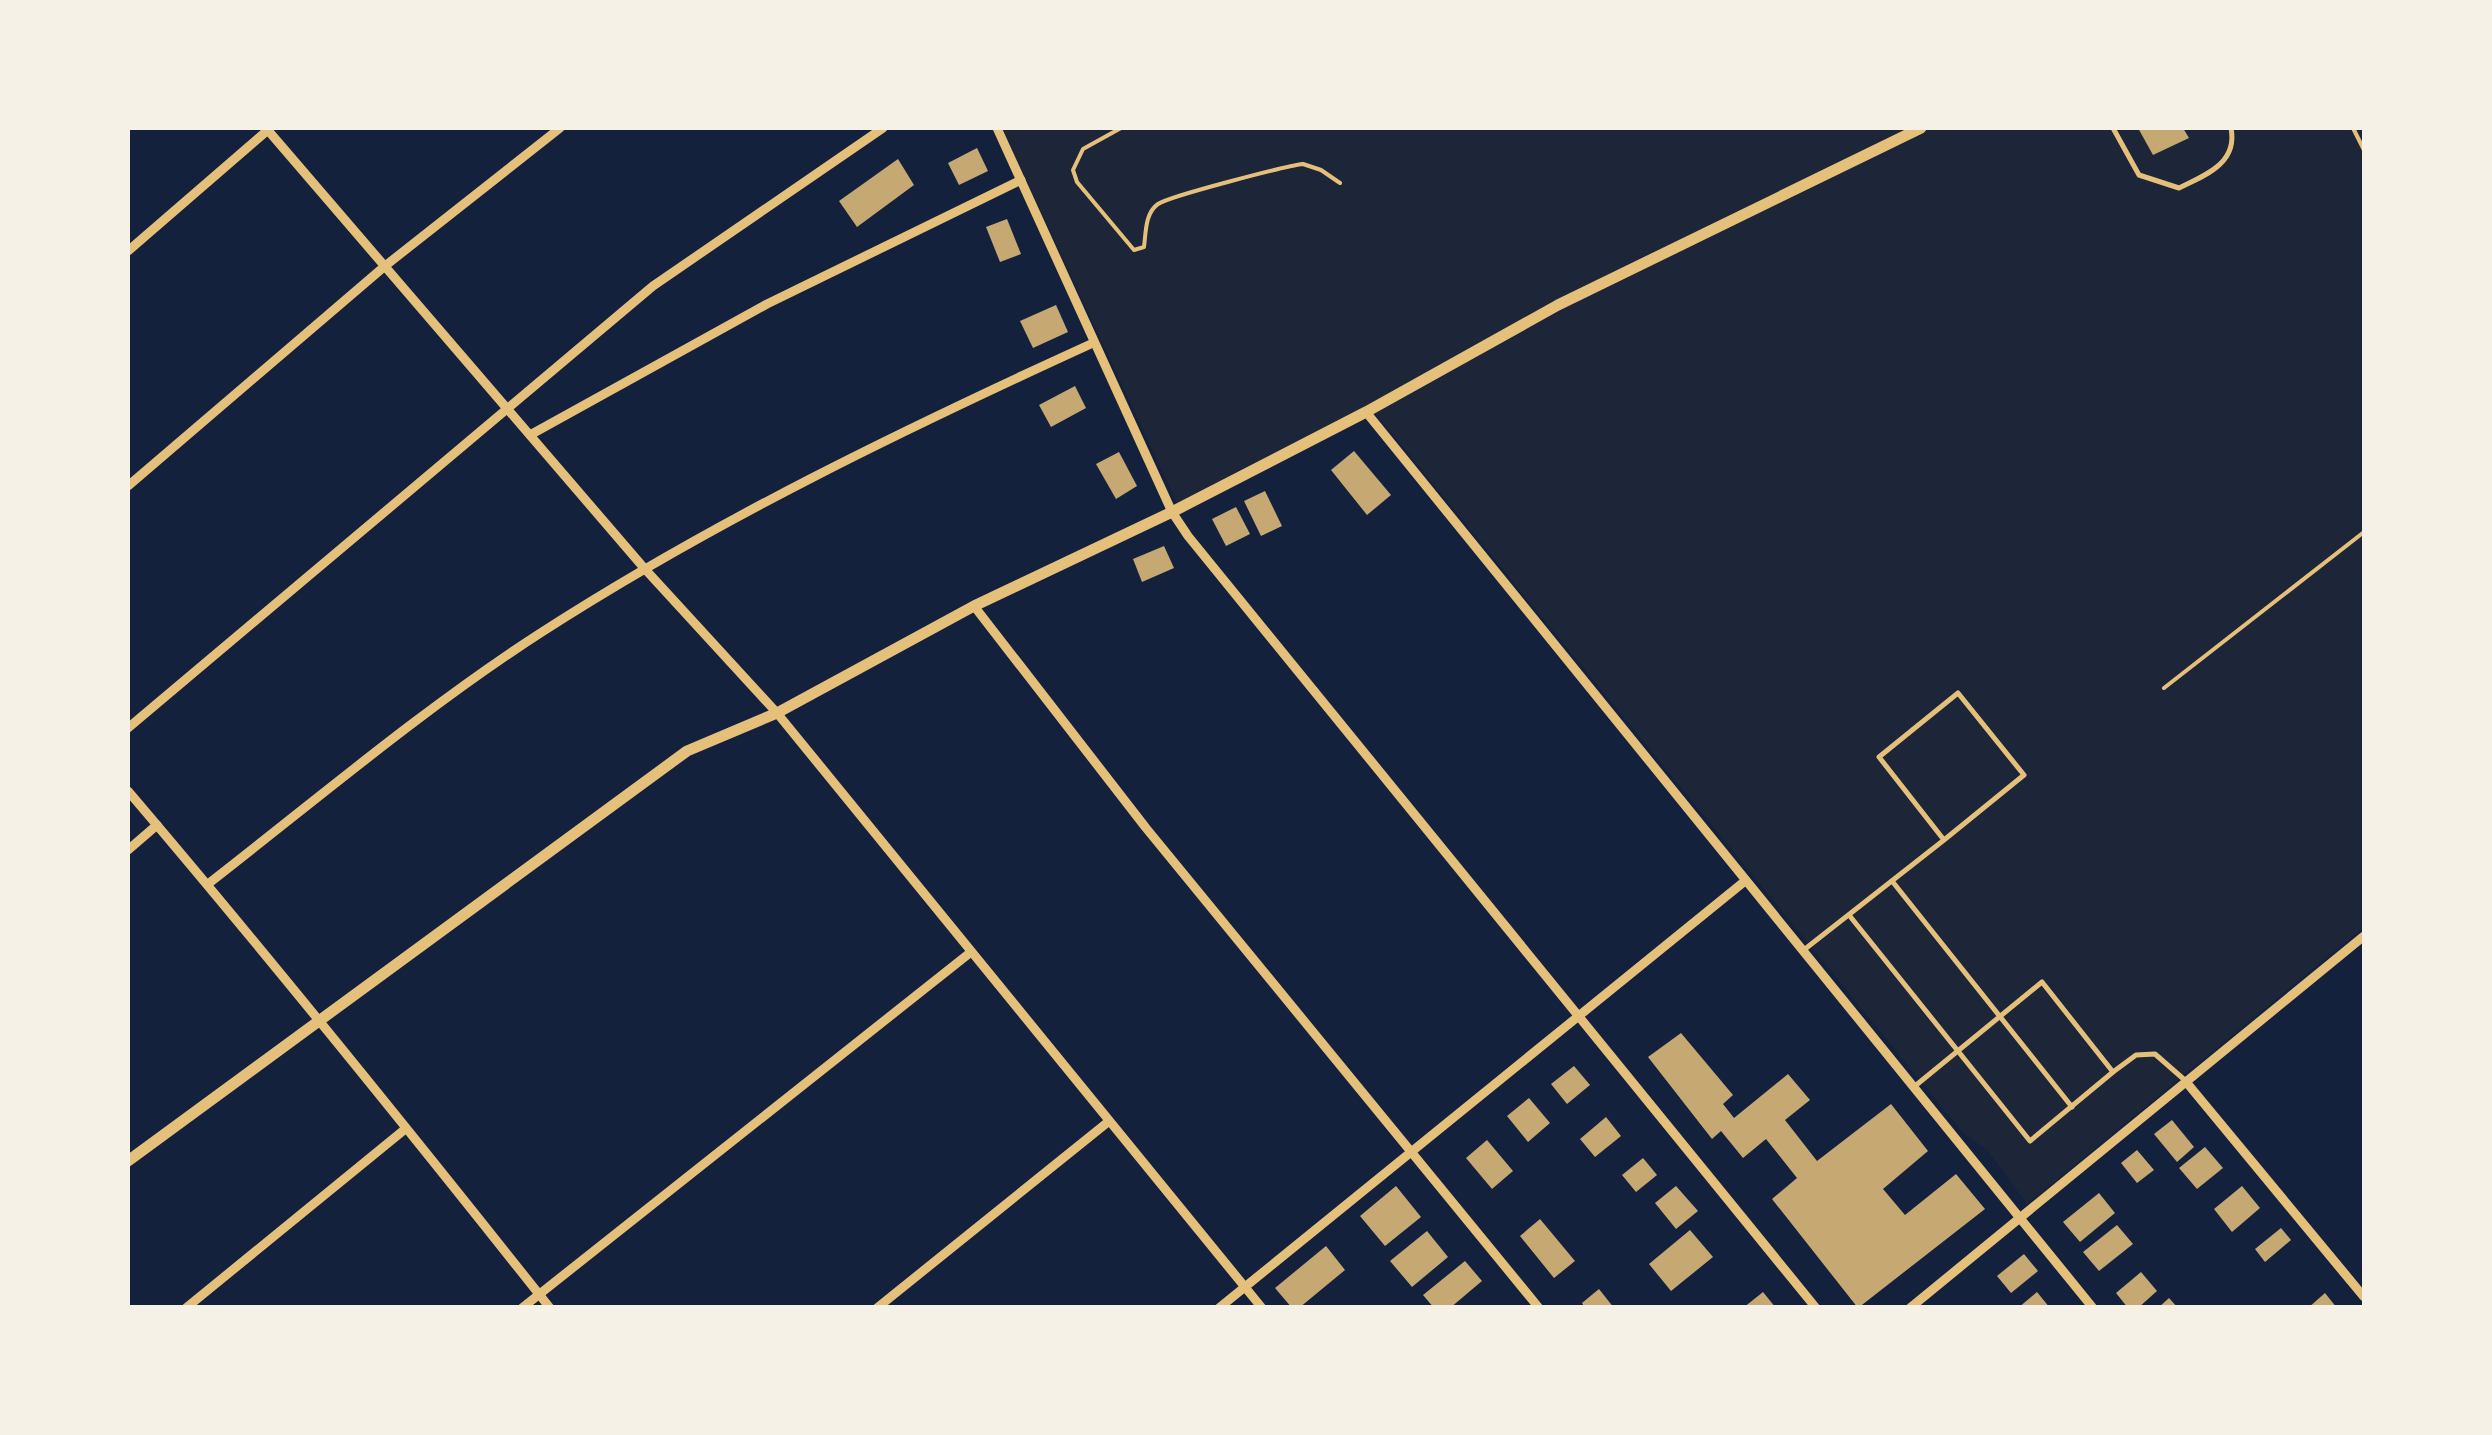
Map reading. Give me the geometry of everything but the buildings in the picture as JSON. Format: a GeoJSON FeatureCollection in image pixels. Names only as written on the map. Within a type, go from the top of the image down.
{"type":"FeatureCollection","features":[{"type":"Feature","properties":{"kind":"street"},"geometry":{"type":"LineString","coordinates":[[128,252],[268,128],[644,568],[777,713],[1262,1308]]}},
{"type":"Feature","properties":{"kind":"street"},"geometry":{"type":"LineString","coordinates":[[128,486],[385,266],[560,128]]}},
{"type":"Feature","properties":{"kind":"street"},"geometry":{"type":"LineString","coordinates":[[128,728],[654,286],[883,128]]}},
{"type":"Feature","properties":{"kind":"street"},"geometry":{"type":"LineString","coordinates":[[996,128],[1172,512],[1816,1308]]}},
{"type":"Feature","properties":{"kind":"street"},"geometry":{"type":"LineString","coordinates":[[128,1162],[475,903],[610,811],[687,751],[777,713],[974,606],[1172,512],[1366,412],[1558,305],[1921,128]]}},
{"type":"Feature","properties":{"kind":"street"},"geometry":{"type":"LineString","coordinates":[[530,435],[766,304],[1020,180]]}},
{"type":"Feature","properties":{"kind":"street"},"geometry":{"type":"LineString","coordinates":[[208,884],[537,635],[644,568],[933,416],[1094,343]]}},
{"type":"Feature","properties":{"kind":"street"},"geometry":{"type":"LineString","coordinates":[[1366,412],[2092,1308]]}},
{"type":"Feature","properties":{"kind":"street"},"geometry":{"type":"LineString","coordinates":[[974,606],[1146,828],[1539,1308]]}},
{"type":"Feature","properties":{"kind":"street"},"geometry":{"type":"LineString","coordinates":[[128,791],[322,1020],[404,1130],[550,1308]]}},
{"type":"Feature","properties":{"kind":"street"},"geometry":{"type":"LineString","coordinates":[[128,850],[157,825]]}},
{"type":"Feature","properties":{"kind":"street"},"geometry":{"type":"LineString","coordinates":[[1219,1308],[1746,881]]}},
{"type":"Feature","properties":{"kind":"street"},"geometry":{"type":"LineString","coordinates":[[1910,1308],[2364,936]]}},
{"type":"Feature","properties":{"kind":"street"},"geometry":{"type":"LineString","coordinates":[[2355,944],[2364,956]]}},
{"type":"Feature","properties":{"kind":"street"},"geometry":{"type":"LineString","coordinates":[[522,1308],[971,952]]}},
{"type":"Feature","properties":{"kind":"street"},"geometry":{"type":"LineString","coordinates":[[2188,1083],[2364,1297]]}},
{"type":"Feature","properties":{"kind":"street"},"geometry":{"type":"LineString","coordinates":[[877,1308],[1108,1122]]}},
{"type":"Feature","properties":{"kind":"street"},"geometry":{"type":"LineString","coordinates":[[186,1308],[404,1130]]}},
{"type":"Feature","properties":{"kind":"lane"},"geometry":{"type":"LineString","coordinates":[[2113,128],[2139,175],[2179,188],[2218,170],[2231,150],[2231,128]]}},
{"type":"Feature","properties":{"kind":"lane"},"geometry":{"type":"LineString","coordinates":[[1802,951],[1944,840],[2024,775],[1958,693],[1879,757],[1944,840]]}},
{"type":"Feature","properties":{"kind":"lane"},"geometry":{"type":"LineString","coordinates":[[1892,881],[2072,1107]]}},
{"type":"Feature","properties":{"kind":"lane"},"geometry":{"type":"LineString","coordinates":[[1849,915],[2030,1141],[2136,1055],[2155,1054],[2188,1083]]}},
{"type":"Feature","properties":{"kind":"lane"},"geometry":{"type":"LineString","coordinates":[[1913,1088],[2042,982],[2113,1072]]}},
{"type":"Feature","properties":{"kind":"path"},"geometry":{"type":"LineString","coordinates":[[1122,128],[1083,149],[1073,170],[1077,182],[1134,250],[1144,247],[1146,221],[1156,204],[1180,196],[1303,164],[1340,183]]}},
{"type":"Feature","properties":{"kind":"path"},"geometry":{"type":"LineString","coordinates":[[2353,128],[2364,150]]}},
{"type":"Feature","properties":{"kind":"path"},"geometry":{"type":"LineString","coordinates":[[2164,688],[2364,532]]}},
{"type":"Feature","properties":{"kind":"shaded area"},"geometry":{"type":"Polygon","coordinates":[[[1002,128],[2364,128],[2364,927],[2027,1204],[1987,1150],[1963,1133],[1372,409],[1177,503],[1002,128]]]}}]}
